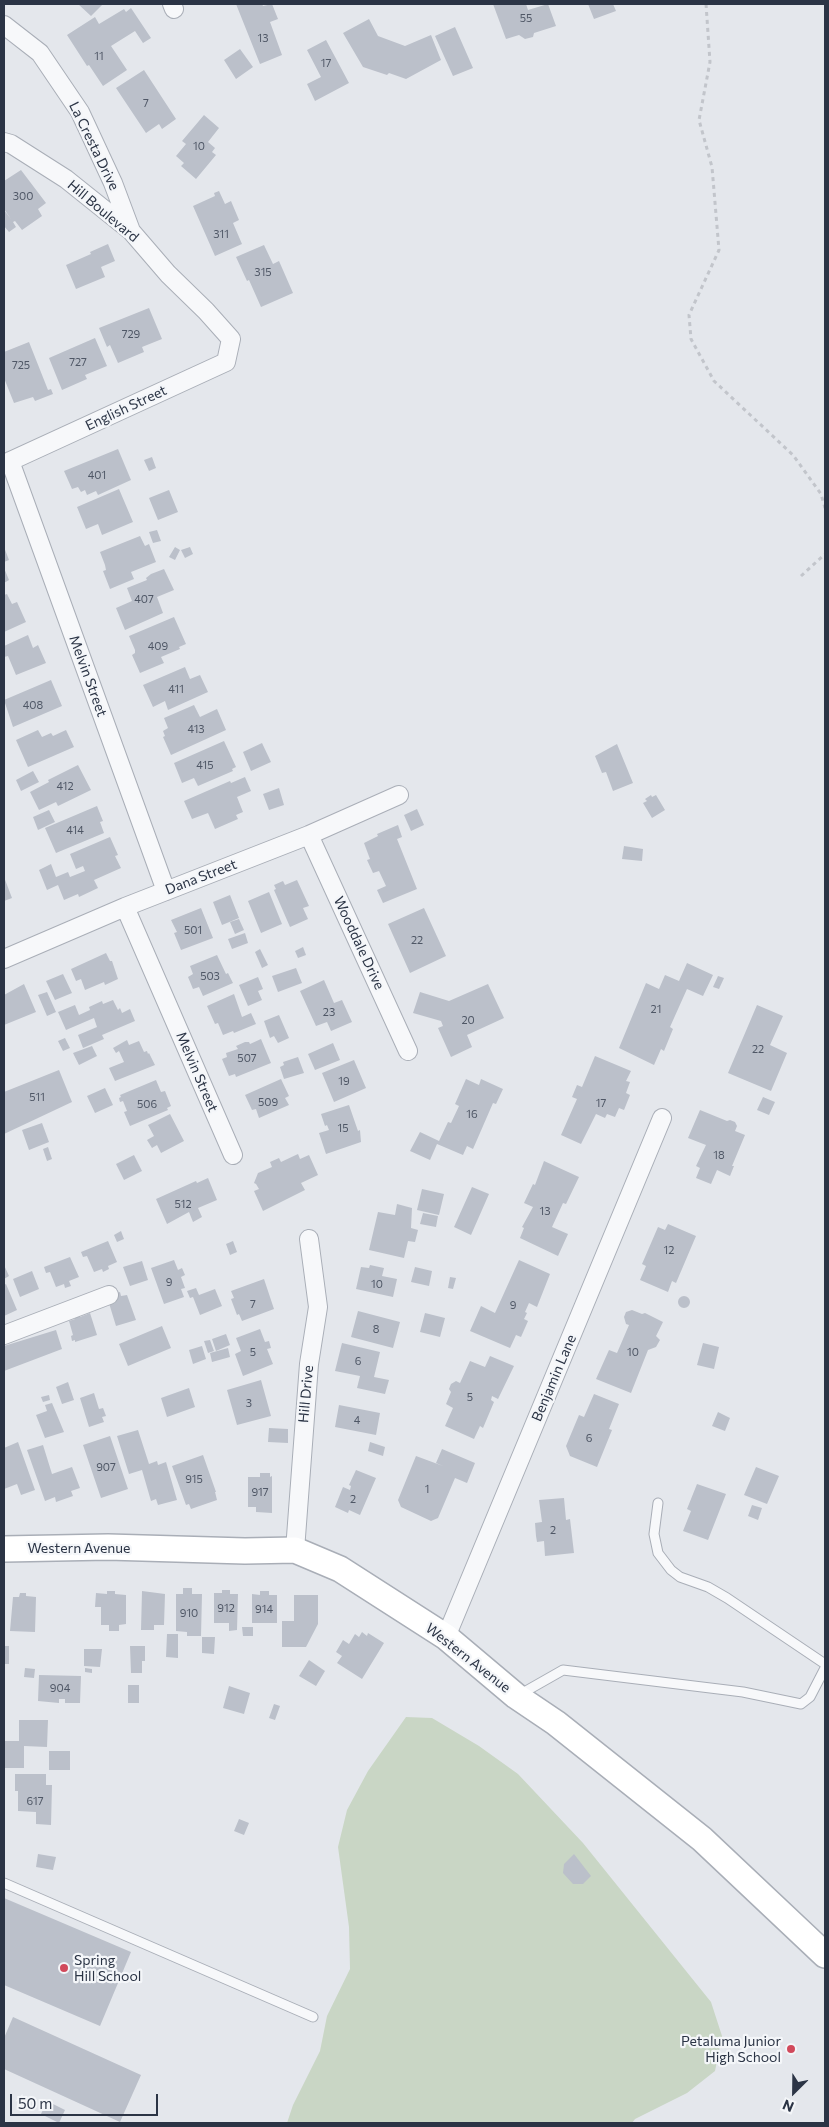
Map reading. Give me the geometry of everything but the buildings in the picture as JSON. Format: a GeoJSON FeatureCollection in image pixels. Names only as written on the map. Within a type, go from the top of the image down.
{"type":"FeatureCollection","features":[{"type":"Feature","properties":{"kind":"street","name":"La Cresta Drive"},"geometry":{"type":"LineString","coordinates":[[4,25],[40,53],[80,112],[113,183],[131,231]]}},
{"type":"Feature","properties":{"kind":"street","name":"Hill Boulevard"},"geometry":{"type":"LineString","coordinates":[[4,142],[11,144],[66,179],[131,231],[168,274],[206,311],[231,339]]}},
{"type":"Feature","properties":{"kind":"street","name":"English Street"},"geometry":{"type":"LineString","coordinates":[[7,462],[226,362],[231,339]]}},
{"type":"Feature","properties":{"kind":"street","name":"Melvin Street"},"geometry":{"type":"LineString","coordinates":[[7,462],[166,891]]}},
{"type":"Feature","properties":{"kind":"street","name":"Dana Street"},"geometry":{"type":"LineString","coordinates":[[4,959],[125,907],[309,835],[399,795]]}},
{"type":"Feature","properties":{"kind":"street","name":"Wooddale Drive"},"geometry":{"type":"LineString","coordinates":[[309,835],[408,1051]]}},
{"type":"Feature","properties":{"kind":"street","name":"Melvin Street"},"geometry":{"type":"LineString","coordinates":[[125,907],[233,1154]]}},
{"type":"Feature","properties":{"kind":"street","name":"Benjamin Lane"},"geometry":{"type":"LineString","coordinates":[[446,1637],[662,1118]]}},
{"type":"Feature","properties":{"kind":"street","name":"Hill Drive"},"geometry":{"type":"LineString","coordinates":[[296,1550],[308,1364],[318,1307],[309,1239]]}},
{"type":"Feature","properties":{"kind":"street"},"geometry":{"type":"LineString","coordinates":[[4,1335],[109,1294]]}},
{"type":"Feature","properties":{"kind":"street","name":"Western Avenue"},"geometry":{"type":"LineString","coordinates":[[4,1549],[108,1547],[245,1551],[296,1550],[340,1569],[446,1637],[516,1696],[556,1723],[702,1839],[825,1955]]}},
{"type":"Feature","properties":{"kind":"lane"},"geometry":{"type":"LineString","coordinates":[[658,1504],[654,1534],[658,1553],[671,1570],[680,1577],[708,1587],[727,1598],[825,1664]]}},
{"type":"Feature","properties":{"kind":"lane"},"geometry":{"type":"LineString","coordinates":[[516,1696],[563,1670],[743,1692],[801,1704],[810,1697],[825,1668]]}},
{"type":"Feature","properties":{"kind":"lane"},"geometry":{"type":"LineString","coordinates":[[4,1883],[313,2017]]}},
{"type":"Feature","properties":{"kind":"path"},"geometry":{"type":"LineString","coordinates":[[706,4],[710,62],[699,120],[712,167],[719,250],[689,315],[691,339],[714,381],[793,455],[821,494],[825,508]]}},
{"type":"Feature","properties":{"kind":"path"},"geometry":{"type":"LineString","coordinates":[[801,576],[825,554]]}},
{"type":"Feature","properties":{"kind":"green space"},"geometry":{"type":"Polygon","coordinates":[[[406,1717],[432,1718],[479,1746],[518,1774],[583,1843],[711,2002],[722,2036],[715,2071],[687,2093],[635,2119],[632,2123],[287,2123],[293,2105],[320,2051],[327,2016],[350,1969],[349,1927],[338,1847],[347,1810],[368,1771],[406,1717]]]}},
{"type":"Feature","properties":{"kind":"place","name":"Spring Hill School"},"geometry":{"type":"Point","coordinates":[64,1968]}},
{"type":"Feature","properties":{"kind":"place","name":"Petaluma Junior High School"},"geometry":{"type":"Point","coordinates":[791,2049]}}]}
